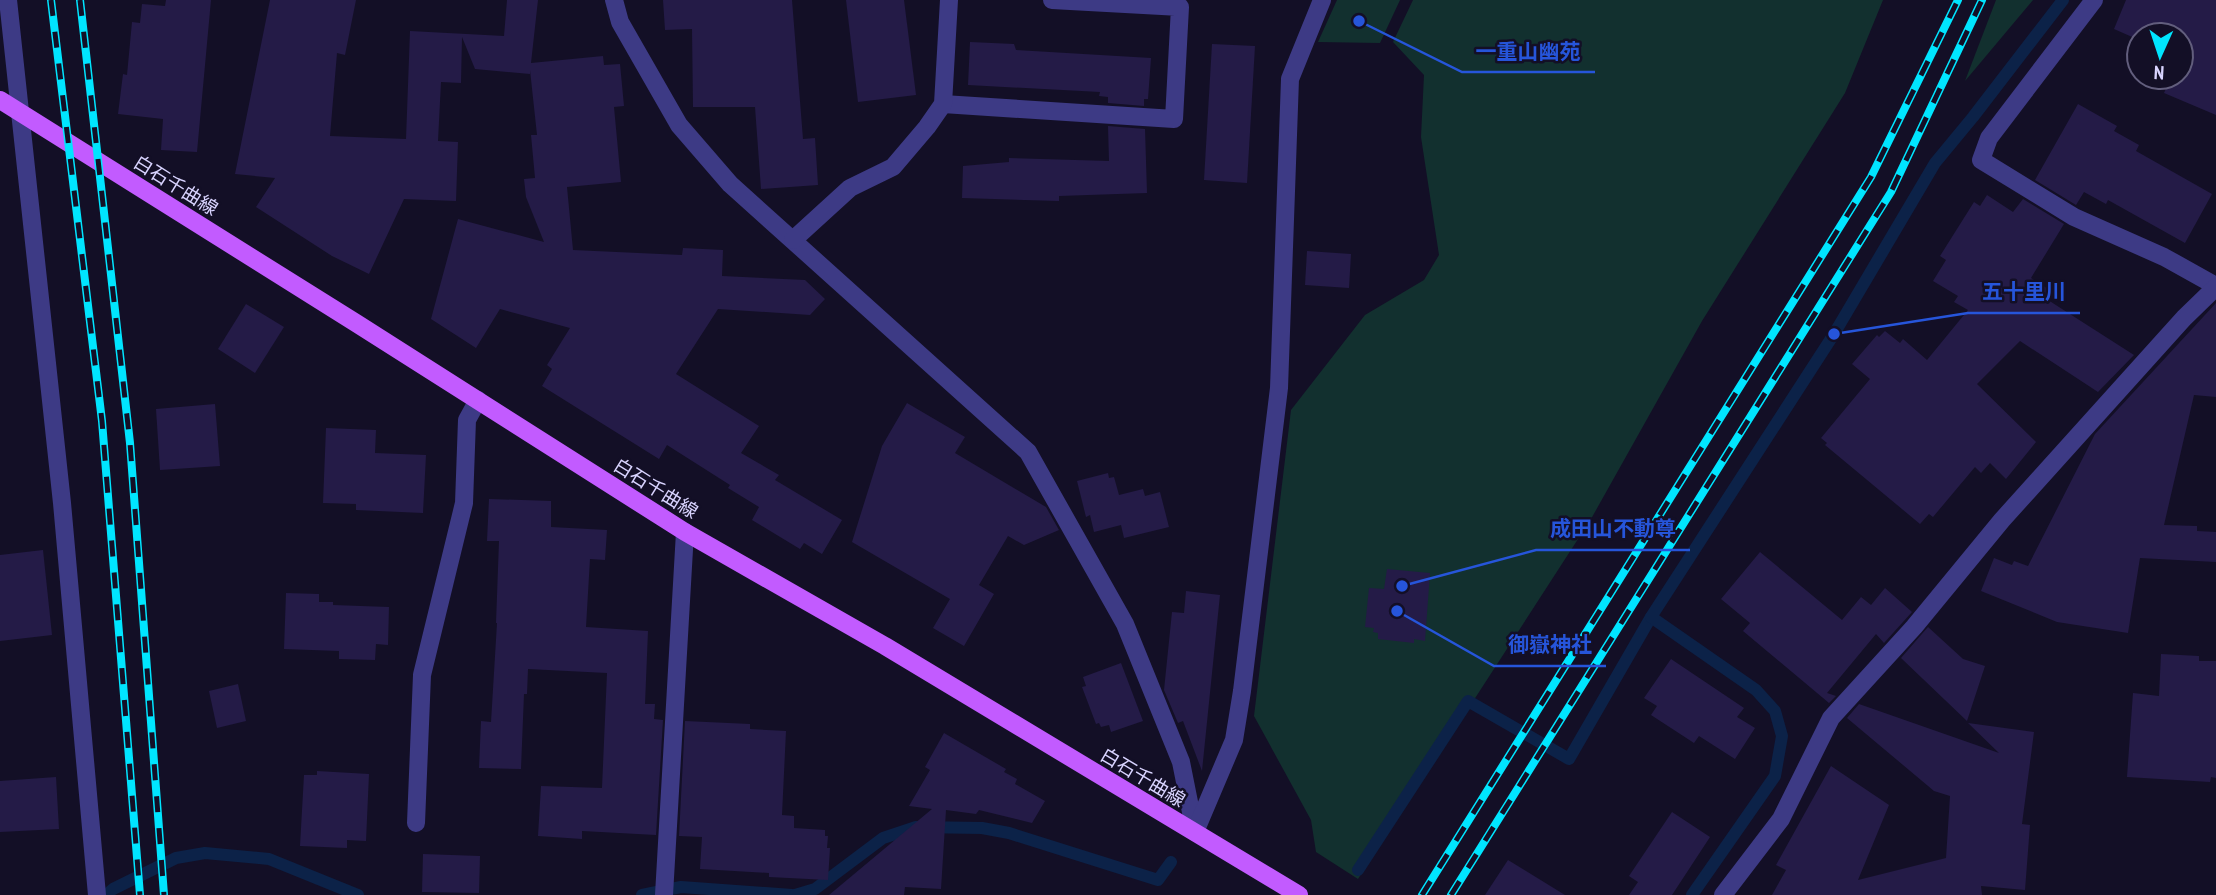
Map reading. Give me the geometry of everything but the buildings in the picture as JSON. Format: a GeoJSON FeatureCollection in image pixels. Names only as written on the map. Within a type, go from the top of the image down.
{"type":"FeatureCollection","features":[{"type":"Feature","properties":{"kind":"main road","name":"白石千曲線"},"geometry":{"type":"LineString","coordinates":[[0,100],[685,532],[886,646],[1299,895]]}},
{"type":"Feature","properties":{"kind":"street"},"geometry":{"type":"LineString","coordinates":[[8,0],[62,503],[97,895]]}},
{"type":"Feature","properties":{"kind":"street"},"geometry":{"type":"LineString","coordinates":[[614,0],[620,22],[679,125],[730,184],[1028,452],[1125,624],[1181,762],[1195,832]]}},
{"type":"Feature","properties":{"kind":"street"},"geometry":{"type":"LineString","coordinates":[[793,240],[849,188],[894,167],[943,104],[949,0]]}},
{"type":"Feature","properties":{"kind":"street"},"geometry":{"type":"LineString","coordinates":[[943,104],[1174,119],[1180,7],[1052,0]]}},
{"type":"Feature","properties":{"kind":"street"},"geometry":{"type":"LineString","coordinates":[[1195,832],[1234,740],[1242,691],[1279,388],[1290,79],[1322,0]]}},
{"type":"Feature","properties":{"kind":"street"},"geometry":{"type":"LineString","coordinates":[[1723,895],[1781,819],[1831,718],[1914,627],[2011,510],[2183,318],[2216,286],[2165,257],[2074,217],[1981,160],[1989,138],[2094,0]]}},
{"type":"Feature","properties":{"kind":"street"},"geometry":{"type":"LineString","coordinates":[[416,824],[422,675],[464,503],[467,420],[478,400]]}},
{"type":"Feature","properties":{"kind":"street"},"geometry":{"type":"LineString","coordinates":[[664,895],[685,532]]}},
{"type":"Feature","properties":{"kind":"green space"},"geometry":{"type":"Polygon","coordinates":[[[1337,0],[1400,0],[1380,43],[1318,42],[1337,0]]]}},
{"type":"Feature","properties":{"kind":"green space"},"geometry":{"type":"Polygon","coordinates":[[[1413,0],[1883,0],[1845,93],[1702,321],[1591,519],[1358,879],[1316,852],[1311,820],[1254,716],[1291,410],[1365,315],[1424,280],[1439,255],[1421,137],[1424,75],[1393,42],[1413,0]]]}},
{"type":"Feature","properties":{"kind":"green space"},"geometry":{"type":"Polygon","coordinates":[[[1996,0],[2033,0],[1965,81],[1996,0]]]}},
{"type":"Feature","properties":{"kind":"waterway"},"geometry":{"type":"LineString","coordinates":[[1692,895],[1775,776],[1782,736],[1775,711],[1756,690],[1651,617],[1834,334],[1935,163],[2063,0]]}},
{"type":"Feature","properties":{"kind":"waterway"},"geometry":{"type":"LineString","coordinates":[[1358,870],[1468,701],[1569,759],[1651,617]]}},
{"type":"Feature","properties":{"kind":"waterway"},"geometry":{"type":"LineString","coordinates":[[795,895],[815,889],[883,838],[916,827],[982,828],[1009,833],[1158,880],[1171,862]]}},
{"type":"Feature","properties":{"kind":"waterway"},"geometry":{"type":"LineString","coordinates":[[106,895],[176,858],[205,853],[269,859],[358,895]]}},
{"type":"Feature","properties":{"kind":"waterway"},"geometry":{"type":"LineString","coordinates":[[642,895],[681,887],[792,895]]}},
{"type":"Feature","properties":{"kind":"railway"},"geometry":{"type":"LineString","coordinates":[[51,0],[102,421],[140,895]]}},
{"type":"Feature","properties":{"kind":"railway"},"geometry":{"type":"LineString","coordinates":[[80,0],[130,443],[164,895]]}},
{"type":"Feature","properties":{"kind":"railway"},"geometry":{"type":"LineString","coordinates":[[1422,895],[1871,177],[1958,0]]}},
{"type":"Feature","properties":{"kind":"railway"},"geometry":{"type":"LineString","coordinates":[[1451,895],[1891,192],[1982,0]]}},
{"type":"Feature","properties":{"kind":"place","name":"一重山幽苑"},"geometry":{"type":"Point","coordinates":[1359,21]}},
{"type":"Feature","properties":{"kind":"place","name":"五十里川"},"geometry":{"type":"Point","coordinates":[1834,334]}},
{"type":"Feature","properties":{"kind":"place","name":"成田山不動尊"},"geometry":{"type":"Point","coordinates":[1402,586]}},
{"type":"Feature","properties":{"kind":"place","name":"御嶽神社"},"geometry":{"type":"Point","coordinates":[1397,611]}}]}
